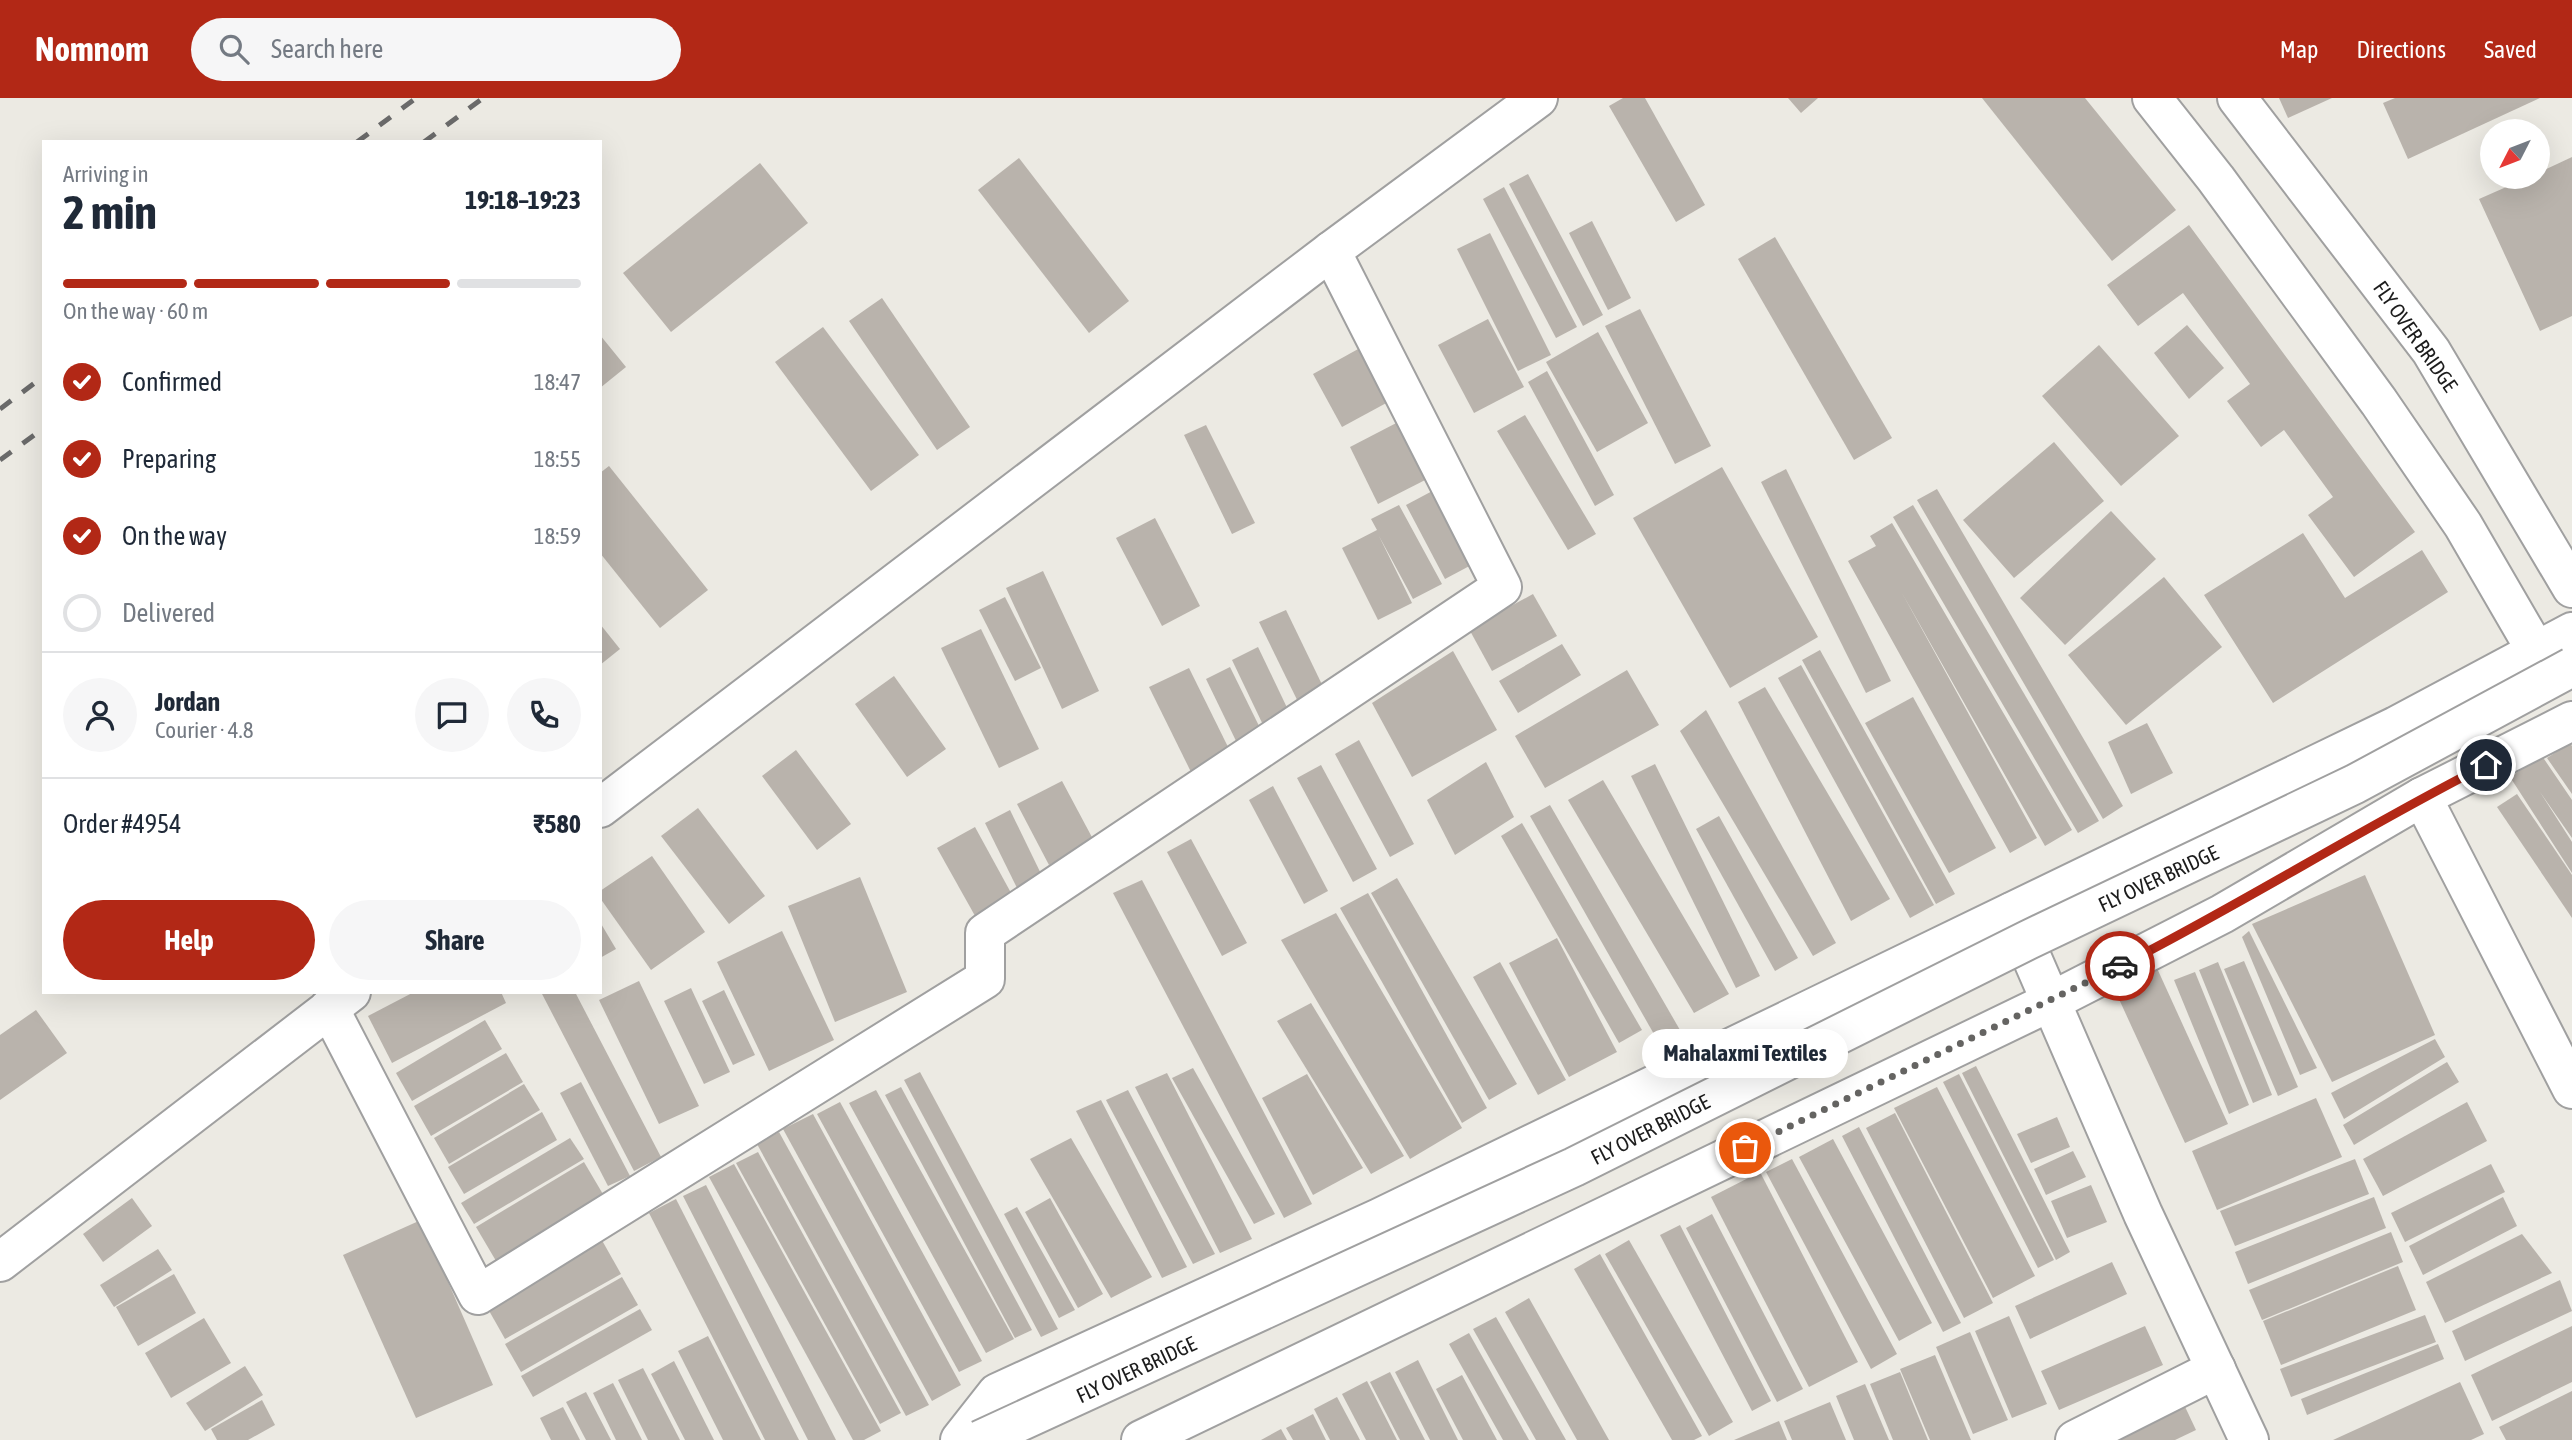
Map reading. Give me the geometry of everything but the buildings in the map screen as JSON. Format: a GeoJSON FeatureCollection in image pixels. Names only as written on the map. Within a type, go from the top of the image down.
{"type":"FeatureCollection","features":[{"type":"Feature","properties":{"kind":"street"},"geometry":{"type":"LineString","coordinates":[[602,806],[1331,251],[1538,98]]}},
{"type":"Feature","properties":{"kind":"street"},"geometry":{"type":"LineString","coordinates":[[2152,98],[2216,179],[2379,402],[2463,525],[2535,649]]}},
{"type":"Feature","properties":{"kind":"street","name":"FLY OVER BRIDGE"},"geometry":{"type":"LineString","coordinates":[[2237,98],[2431,351],[2572,588]]}},
{"type":"Feature","properties":{"kind":"street"},"geometry":{"type":"LineString","coordinates":[[0,1262],[340,1000],[478,1295],[985,979],[985,933],[1502,587],[1331,251]]}},
{"type":"Feature","properties":{"kind":"street"},"geometry":{"type":"LineString","coordinates":[[960,1440],[997,1393],[1379,1218],[2396,726],[2535,649],[2572,632]]}},
{"type":"Feature","properties":{"kind":"street","name":"FLY OVER BRIDGE"},"geometry":{"type":"LineString","coordinates":[[980,1440],[1574,1167],[2028,940],[2355,784],[2572,667]]}},
{"type":"Feature","properties":{"kind":"street"},"geometry":{"type":"LineString","coordinates":[[1141,1440],[2052,1001],[2222,914],[2422,797],[2572,722]]}},
{"type":"Feature","properties":{"kind":"street"},"geometry":{"type":"LineString","coordinates":[[2422,797],[2572,1088]]}},
{"type":"Feature","properties":{"kind":"street"},"geometry":{"type":"LineString","coordinates":[[2011,912],[2143,1214],[2249,1440]]}},
{"type":"Feature","properties":{"kind":"street"},"geometry":{"type":"LineString","coordinates":[[2075,1440],[2216,1368]]}},
{"type":"Feature","properties":{"kind":"railway"},"geometry":{"type":"LineString","coordinates":[[360,140],[416,98]]}},
{"type":"Feature","properties":{"kind":"railway"},"geometry":{"type":"LineString","coordinates":[[427,140],[483,98]]}},
{"type":"Feature","properties":{"kind":"railway"},"geometry":{"type":"LineString","coordinates":[[0,409],[42,378]]}},
{"type":"Feature","properties":{"kind":"railway"},"geometry":{"type":"LineString","coordinates":[[0,460],[42,429]]}},
{"type":"Feature","properties":{"kind":"way so far"},"geometry":{"type":"LineString","coordinates":[[1745,1148],[2120,966]]}},
{"type":"Feature","properties":{"kind":"place","name":"Mahalaxmi Textiles"},"geometry":{"type":"Point","coordinates":[1745,1148]}},
{"type":"Feature","properties":{"kind":"route"},"geometry":{"type":"LineString","coordinates":[[2120,966],[2222,914],[2422,797],[2486,765]]}}]}
